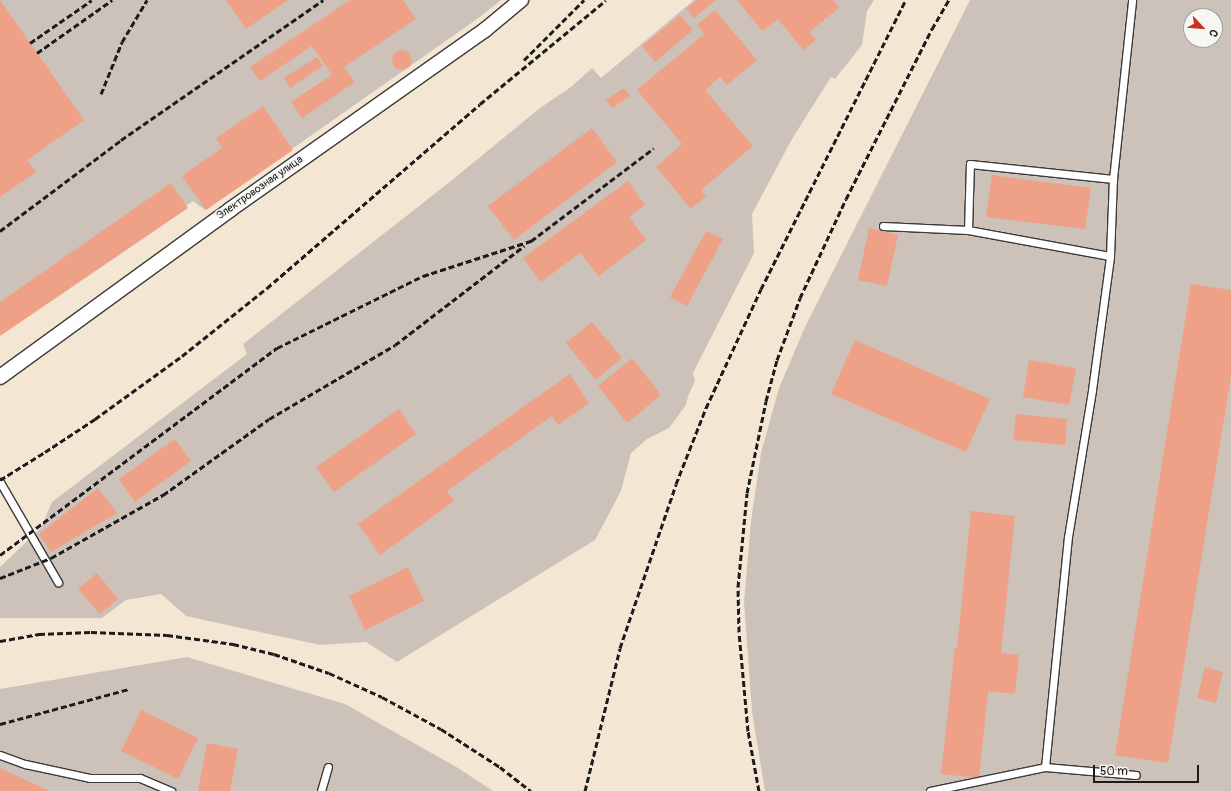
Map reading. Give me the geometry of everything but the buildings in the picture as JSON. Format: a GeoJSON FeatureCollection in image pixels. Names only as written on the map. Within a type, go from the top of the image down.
{"type":"FeatureCollection","features":[{"type":"Feature","properties":{"kind":"street","name":"Электровозная улица"},"geometry":{"type":"LineString","coordinates":[[0,378],[231,209],[485,30],[521,0]]}},
{"type":"Feature","properties":{"kind":"lane"},"geometry":{"type":"LineString","coordinates":[[1045,767],[1068,537],[1092,390],[1110,256],[1113,179],[1132,0]]}},
{"type":"Feature","properties":{"kind":"lane"},"geometry":{"type":"LineString","coordinates":[[968,230],[970,164],[1113,179]]}},
{"type":"Feature","properties":{"kind":"lane"},"geometry":{"type":"LineString","coordinates":[[883,226],[968,230],[1110,256]]}},
{"type":"Feature","properties":{"kind":"lane"},"geometry":{"type":"LineString","coordinates":[[0,482],[58,582]]}},
{"type":"Feature","properties":{"kind":"lane"},"geometry":{"type":"LineString","coordinates":[[0,755],[25,764],[90,778],[140,778],[171,791]]}},
{"type":"Feature","properties":{"kind":"lane"},"geometry":{"type":"LineString","coordinates":[[321,791],[328,767]]}},
{"type":"Feature","properties":{"kind":"lane"},"geometry":{"type":"LineString","coordinates":[[930,791],[1045,767],[1136,775]]}},
{"type":"Feature","properties":{"kind":"shaded area"},"geometry":{"type":"Polygon","coordinates":[[[0,0],[501,0],[480,17],[205,210],[193,201],[0,335],[0,0]]]}},
{"type":"Feature","properties":{"kind":"shaded area"},"geometry":{"type":"Polygon","coordinates":[[[694,0],[874,0],[867,11],[862,45],[835,79],[831,77],[792,139],[752,214],[754,253],[693,373],[695,381],[688,396],[686,405],[669,428],[647,439],[631,453],[621,491],[595,540],[397,662],[366,642],[320,645],[186,616],[161,594],[126,600],[102,618],[0,618],[0,567],[41,528],[52,502],[247,354],[243,344],[451,181],[540,108],[571,87],[592,68],[601,78],[694,0]]]}},
{"type":"Feature","properties":{"kind":"shaded area"},"geometry":{"type":"Polygon","coordinates":[[[970,0],[1231,0],[1231,791],[765,791],[752,712],[744,602],[751,521],[761,453],[779,388],[805,327],[970,0]]]}},
{"type":"Feature","properties":{"kind":"shaded area"},"geometry":{"type":"Polygon","coordinates":[[[187,657],[345,704],[458,768],[493,791],[0,791],[0,689],[187,657]]]}},
{"type":"Feature","properties":{"kind":"railway"},"geometry":{"type":"LineString","coordinates":[[30,43],[92,0]]}},
{"type":"Feature","properties":{"kind":"railway"},"geometry":{"type":"LineString","coordinates":[[37,53],[112,0]]}},
{"type":"Feature","properties":{"kind":"railway"},"geometry":{"type":"LineString","coordinates":[[101,94],[122,42],[147,0]]}},
{"type":"Feature","properties":{"kind":"railway"},"geometry":{"type":"LineString","coordinates":[[0,231],[121,140],[323,0]]}},
{"type":"Feature","properties":{"kind":"railway"},"geometry":{"type":"LineString","coordinates":[[524,60],[584,0]]}},
{"type":"Feature","properties":{"kind":"railway"},"geometry":{"type":"LineString","coordinates":[[0,480],[95,419],[182,356],[267,288],[480,104],[606,0]]}},
{"type":"Feature","properties":{"kind":"railway"},"geometry":{"type":"LineString","coordinates":[[585,791],[620,648],[676,484],[706,408],[761,289],[906,0]]}},
{"type":"Feature","properties":{"kind":"railway"},"geometry":{"type":"LineString","coordinates":[[759,791],[748,731],[739,632],[738,587],[747,493],[766,401],[777,360],[800,298],[846,199],[932,29],[949,0]]}},
{"type":"Feature","properties":{"kind":"railway"},"geometry":{"type":"LineString","coordinates":[[0,555],[277,348],[423,276],[531,241],[654,148]]}},
{"type":"Feature","properties":{"kind":"railway"},"geometry":{"type":"LineString","coordinates":[[0,578],[51,558],[163,495],[269,419],[395,345],[524,246]]}},
{"type":"Feature","properties":{"kind":"railway"},"geometry":{"type":"LineString","coordinates":[[0,641],[39,634],[91,632],[167,635],[233,644],[274,654],[329,673],[382,697],[441,729],[500,767],[531,791]]}},
{"type":"Feature","properties":{"kind":"railway"},"geometry":{"type":"LineString","coordinates":[[0,724],[129,689]]}}]}
